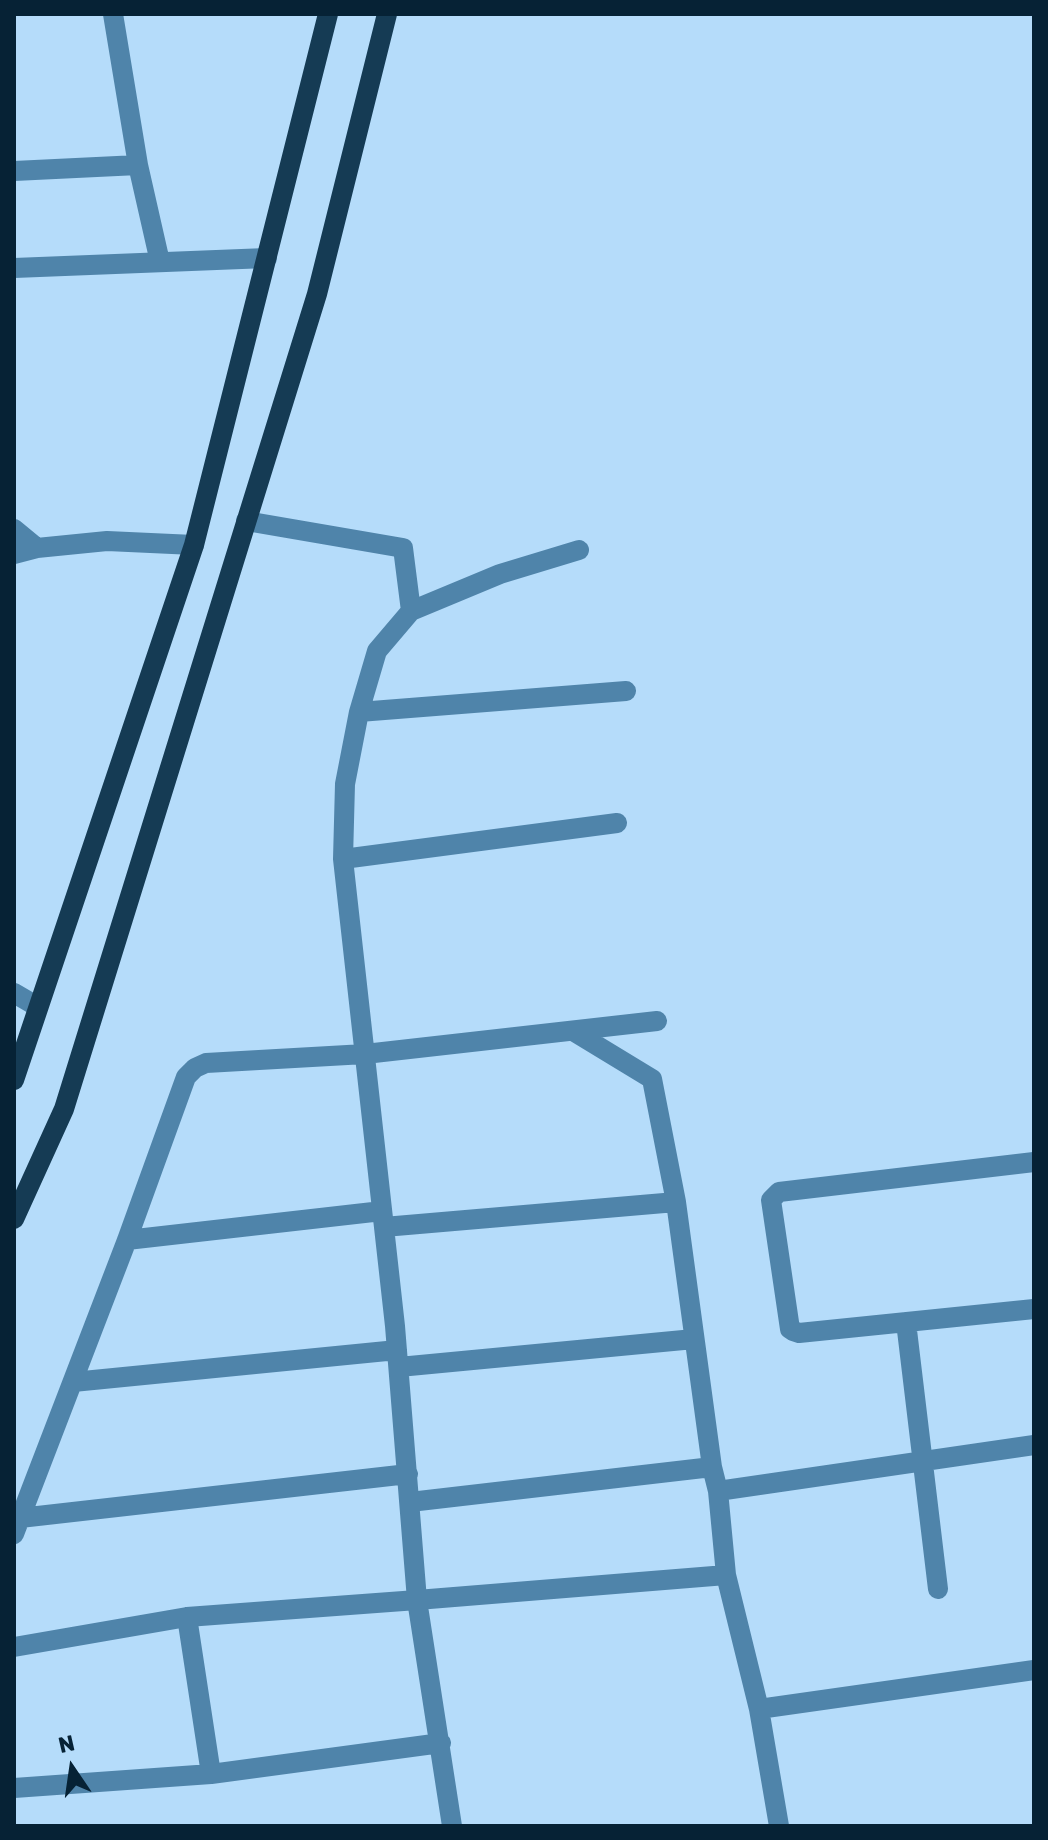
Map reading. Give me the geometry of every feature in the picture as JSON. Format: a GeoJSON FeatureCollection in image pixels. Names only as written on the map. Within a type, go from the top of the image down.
{"type":"FeatureCollection","features":[{"type":"Feature","properties":{"kind":"main road"},"geometry":{"type":"LineString","coordinates":[[14,1080],[194,545],[328,14]]}},
{"type":"Feature","properties":{"kind":"main road"},"geometry":{"type":"LineString","coordinates":[[14,1219],[64,1109],[317,294],[387,14]]}},
{"type":"Feature","properties":{"kind":"street"},"geometry":{"type":"LineString","coordinates":[[113,14],[138,165],[160,262]]}},
{"type":"Feature","properties":{"kind":"street"},"geometry":{"type":"LineString","coordinates":[[14,171],[138,165]]}},
{"type":"Feature","properties":{"kind":"street"},"geometry":{"type":"LineString","coordinates":[[14,268],[267,258]]}},
{"type":"Feature","properties":{"kind":"street"},"geometry":{"type":"LineString","coordinates":[[246,521],[403,548],[411,611]]}},
{"type":"Feature","properties":{"kind":"street"},"geometry":{"type":"LineString","coordinates":[[14,529],[37,548]]}},
{"type":"Feature","properties":{"kind":"street"},"geometry":{"type":"LineString","coordinates":[[14,554],[37,548],[107,541],[194,545]]}},
{"type":"Feature","properties":{"kind":"street"},"geometry":{"type":"LineString","coordinates":[[452,1826],[417,1600],[398,1359],[343,859],[345,784],[359,712],[377,651],[411,611],[500,574],[579,550]]}},
{"type":"Feature","properties":{"kind":"street"},"geometry":{"type":"LineString","coordinates":[[359,712],[626,691]]}},
{"type":"Feature","properties":{"kind":"street"},"geometry":{"type":"LineString","coordinates":[[343,859],[617,823]]}},
{"type":"Feature","properties":{"kind":"street"},"geometry":{"type":"LineString","coordinates":[[14,993],[38,1007]]}},
{"type":"Feature","properties":{"kind":"street"},"geometry":{"type":"LineString","coordinates":[[408,1474],[17,1526],[186,1077],[195,1068],[206,1063],[365,1054],[657,1021]]}},
{"type":"Feature","properties":{"kind":"street"},"geometry":{"type":"LineString","coordinates":[[573,1031],[652,1079],[676,1202],[712,1467],[718,1491],[726,1575],[759,1709],[779,1826]]}},
{"type":"Feature","properties":{"kind":"street"},"geometry":{"type":"LineString","coordinates":[[1034,1162],[779,1192],[771,1200],[790,1329],[799,1333],[1034,1309]]}},
{"type":"Feature","properties":{"kind":"street"},"geometry":{"type":"LineString","coordinates":[[127,1240],[383,1219],[676,1202]]}},
{"type":"Feature","properties":{"kind":"street"},"geometry":{"type":"LineString","coordinates":[[906,1322],[938,1589]]}},
{"type":"Feature","properties":{"kind":"street"},"geometry":{"type":"LineString","coordinates":[[73,1382],[694,1339]]}},
{"type":"Feature","properties":{"kind":"street"},"geometry":{"type":"LineString","coordinates":[[718,1491],[1034,1445]]}},
{"type":"Feature","properties":{"kind":"street"},"geometry":{"type":"LineString","coordinates":[[410,1502],[712,1467]]}},
{"type":"Feature","properties":{"kind":"street"},"geometry":{"type":"LineString","coordinates":[[14,1647],[187,1617],[726,1575]]}},
{"type":"Feature","properties":{"kind":"street"},"geometry":{"type":"LineString","coordinates":[[187,1617],[211,1774]]}},
{"type":"Feature","properties":{"kind":"street"},"geometry":{"type":"LineString","coordinates":[[759,1709],[1034,1670]]}},
{"type":"Feature","properties":{"kind":"street"},"geometry":{"type":"LineString","coordinates":[[14,1788],[211,1774],[441,1743]]}}]}
